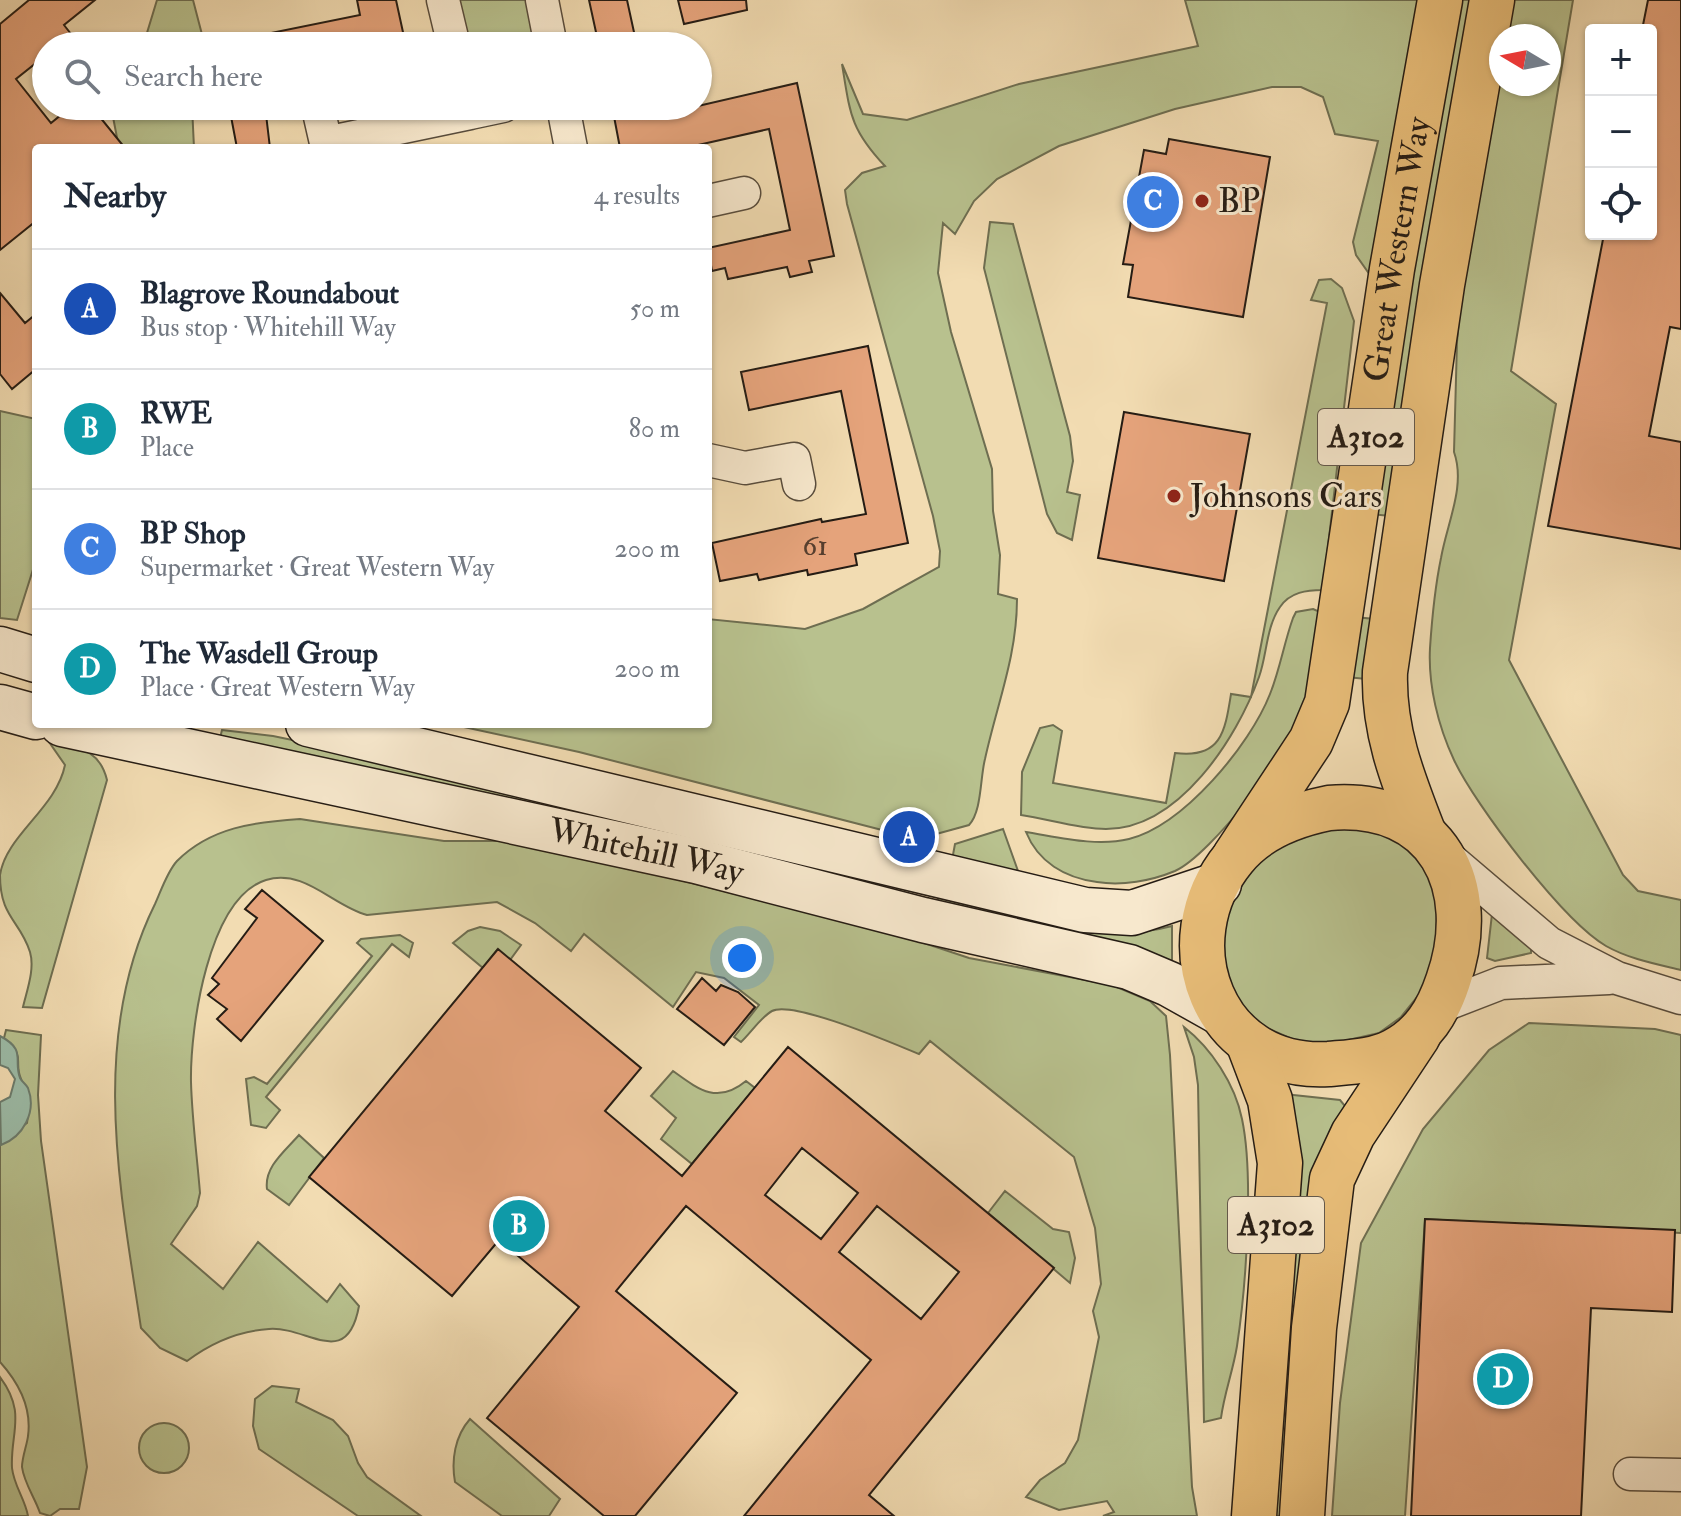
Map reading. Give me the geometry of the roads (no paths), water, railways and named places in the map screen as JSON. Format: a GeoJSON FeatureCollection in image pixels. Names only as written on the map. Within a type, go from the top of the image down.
{"type":"FeatureCollection","features":[{"type":"Feature","properties":{"kind":"main road","name":"Great Western Way"},"geometry":{"type":"LineString","coordinates":[[1227,870],[1311,741],[1327,703],[1392,269],[1440,0]]}},
{"type":"Feature","properties":{"kind":"main road","name":"Great Western Way"},"geometry":{"type":"LineString","coordinates":[[1430,841],[1394,754],[1385,708],[1385,672],[1437,317],[1492,0]]}},
{"type":"Feature","properties":{"kind":"main road"},"geometry":{"type":"LineString","coordinates":[[0,649],[32,659]]}},
{"type":"Feature","properties":{"kind":"main road"},"geometry":{"type":"LineString","coordinates":[[0,707],[32,716]]}},
{"type":"Feature","properties":{"kind":"main road","name":"Whitehill Way"},"geometry":{"type":"LineString","coordinates":[[97,728],[158,735],[696,861],[923,920],[1129,967],[1169,984],[1234,1027]]}},
{"type":"Feature","properties":{"kind":"main road","name":"Whitehill Way"},"geometry":{"type":"LineString","coordinates":[[325,728],[1085,910],[1132,913],[1227,870]]}},
{"type":"Feature","properties":{"kind":"main road"},"geometry":{"type":"LineString","coordinates":[[1227,870],[1283,822],[1329,808],[1382,812],[1406,821],[1430,841]]}},
{"type":"Feature","properties":{"kind":"main road","name":"A3102"},"geometry":{"type":"LineString","coordinates":[[1302,1516],[1314,1328],[1332,1179],[1353,1134],[1430,1020],[1455,961],[1460,931],[1452,876],[1430,841]]}},
{"type":"Feature","properties":{"kind":"main road","name":"A3102"},"geometry":{"type":"LineString","coordinates":[[1227,870],[1206,926],[1203,965],[1206,984],[1234,1027],[1270,1100],[1280,1163],[1254,1516]]}},
{"type":"Feature","properties":{"kind":"main road"},"geometry":{"type":"LineString","coordinates":[[1234,1027],[1298,1062],[1329,1064],[1382,1056],[1430,1020]]}},
{"type":"Feature","properties":{"kind":"street"},"geometry":{"type":"LineString","coordinates":[[443,0],[451,32]]}},
{"type":"Feature","properties":{"kind":"street"},"geometry":{"type":"LineString","coordinates":[[542,0],[548,32]]}},
{"type":"Feature","properties":{"kind":"street"},"geometry":{"type":"LineString","coordinates":[[321,120],[326,143],[426,120]]}},
{"type":"Feature","properties":{"kind":"street"},"geometry":{"type":"LineString","coordinates":[[566,120],[570,144]]}},
{"type":"Feature","properties":{"kind":"street"},"geometry":{"type":"LineString","coordinates":[[712,200],[744,193]]}},
{"type":"Feature","properties":{"kind":"street"},"geometry":{"type":"LineString","coordinates":[[712,461],[745,468],[794,459],[799,484]]}},
{"type":"Feature","properties":{"kind":"street"},"geometry":{"type":"LineString","coordinates":[[1430,841],[1549,943],[1617,978],[1681,998]]}},
{"type":"Feature","properties":{"kind":"street"},"geometry":{"type":"LineString","coordinates":[[1430,1020],[1501,983],[1554,978],[1617,978]]}},
{"type":"Feature","properties":{"kind":"street"},"geometry":{"type":"LineString","coordinates":[[1630,1474],[1681,1475]]}},
{"type":"Feature","properties":{"kind":"place","name":"BP"},"geometry":{"type":"Point","coordinates":[1202,201]}},
{"type":"Feature","properties":{"kind":"place","name":"BP Shop"},"geometry":{"type":"Point","coordinates":[1153,202]}},
{"type":"Feature","properties":{"kind":"place","name":"Johnsons Cars"},"geometry":{"type":"Point","coordinates":[1174,496]}},
{"type":"Feature","properties":{"kind":"place","name":"Blagrove Roundabout"},"geometry":{"type":"Point","coordinates":[909,837]}},
{"type":"Feature","properties":{"kind":"place","name":"RWE"},"geometry":{"type":"Point","coordinates":[519,1226]}},
{"type":"Feature","properties":{"kind":"place","name":"The Wasdell Group"},"geometry":{"type":"Point","coordinates":[1503,1379]}}]}
